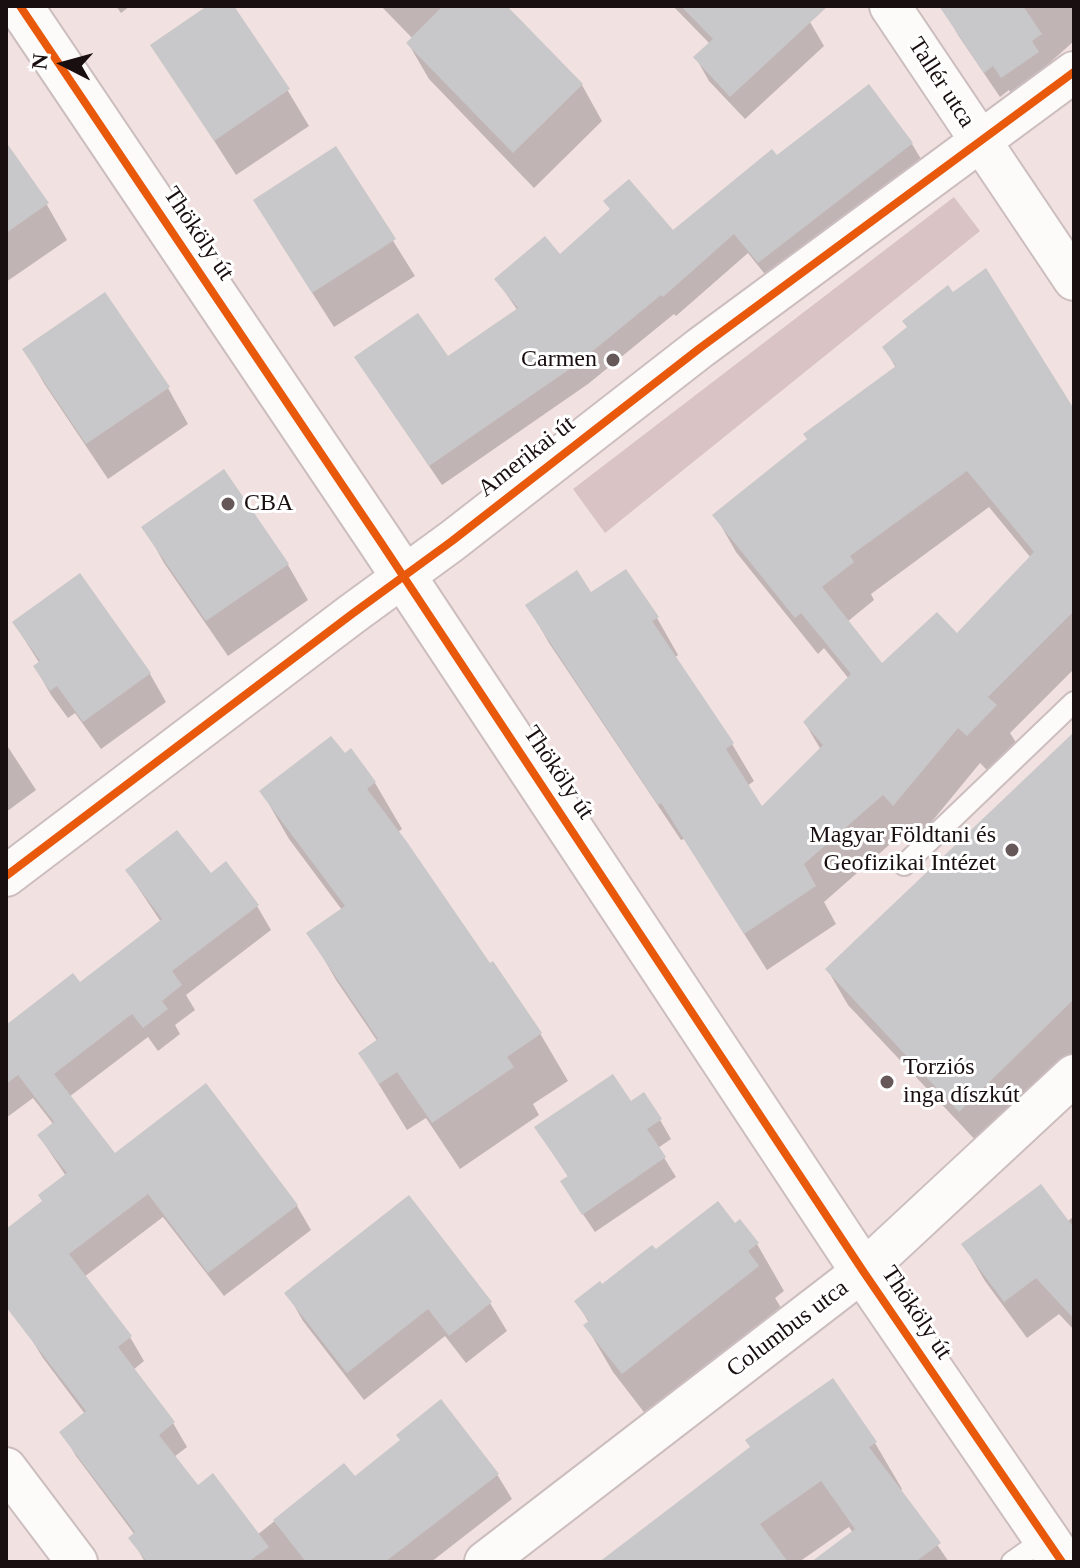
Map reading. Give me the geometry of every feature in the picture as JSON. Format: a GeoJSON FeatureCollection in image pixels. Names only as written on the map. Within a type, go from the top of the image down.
{"type":"FeatureCollection","features":[{"type":"Feature","properties":{"kind":"main road","name":"Thököly út"},"geometry":{"type":"LineString","coordinates":[[18,6],[403,576],[863,1271],[1040,1554]]}},
{"type":"Feature","properties":{"kind":"street"},"geometry":{"type":"LineString","coordinates":[[6,12],[18,6]]}},
{"type":"Feature","properties":{"kind":"street","name":"Tallér utca"},"geometry":{"type":"LineString","coordinates":[[890,6],[1074,280]]}},
{"type":"Feature","properties":{"kind":"street","name":"Amerikai út"},"geometry":{"type":"LineString","coordinates":[[6,876],[452,541],[700,348],[1074,72]]}},
{"type":"Feature","properties":{"kind":"street","name":"Columbus utca"},"geometry":{"type":"LineString","coordinates":[[485,1562],[863,1271],[1074,1075]]}},
{"type":"Feature","properties":{"kind":"street"},"geometry":{"type":"LineString","coordinates":[[6,1468],[77,1562]]}},
{"type":"Feature","properties":{"kind":"lane"},"geometry":{"type":"LineString","coordinates":[[904,865],[1074,702]]}},
{"type":"Feature","properties":{"kind":"shaded area"},"geometry":{"type":"Polygon","coordinates":[[[954,197],[980,231],[605,533],[573,489],[954,197]]]}},
{"type":"Feature","properties":{"kind":"building"},"geometry":{"type":"Polygon","coordinates":[[[207,6],[234,6],[290,89],[214,141],[150,45],[207,6]]]}},
{"type":"Feature","properties":{"kind":"building"},"geometry":{"type":"Polygon","coordinates":[[[443,6],[507,6],[583,84],[513,153],[406,43],[443,6]]]}},
{"type":"Feature","properties":{"kind":"building"},"geometry":{"type":"Polygon","coordinates":[[[681,6],[828,6],[730,97],[693,57],[713,39],[681,6]]]}},
{"type":"Feature","properties":{"kind":"building"},"geometry":{"type":"Polygon","coordinates":[[[939,6],[1023,6],[1042,34],[1032,41],[1039,52],[1001,78],[993,66],[984,73],[939,6]]]}},
{"type":"Feature","properties":{"kind":"building"},"geometry":{"type":"Polygon","coordinates":[[[869,84],[913,143],[758,263],[734,234],[663,297],[661,295],[577,364],[429,466],[354,357],[418,313],[448,356],[518,308],[494,279],[545,236],[560,254],[610,209],[603,201],[629,179],[673,230],[772,149],[777,155],[869,84]]]}},
{"type":"Feature","properties":{"kind":"building"},"geometry":{"type":"Polygon","coordinates":[[[6,142],[49,203],[6,233],[6,142]]]}},
{"type":"Feature","properties":{"kind":"building"},"geometry":{"type":"Polygon","coordinates":[[[336,146],[396,239],[312,293],[253,200],[336,146]]]}},
{"type":"Feature","properties":{"kind":"building"},"geometry":{"type":"Polygon","coordinates":[[[986,268],[1074,409],[1074,611],[988,697],[997,705],[967,736],[958,728],[893,806],[883,795],[804,864],[816,886],[744,934],[661,803],[658,805],[525,605],[577,570],[591,592],[626,569],[659,617],[652,621],[734,743],[726,749],[762,806],[823,745],[803,722],[851,674],[801,613],[795,618],[712,515],[807,439],[803,434],[896,366],[882,347],[907,327],[902,321],[948,285],[953,292],[986,268]],[[967,471],[850,556],[854,562],[822,587],[882,663],[937,612],[957,633],[1034,552],[967,471]]]}},
{"type":"Feature","properties":{"kind":"building"},"geometry":{"type":"Polygon","coordinates":[[[105,292],[170,387],[86,444],[22,349],[105,292]]]}},
{"type":"Feature","properties":{"kind":"building"},"geometry":{"type":"Polygon","coordinates":[[[224,469],[289,564],[206,621],[141,527],[224,469]]]}},
{"type":"Feature","properties":{"kind":"building"},"geometry":{"type":"Polygon","coordinates":[[[80,573],[151,673],[83,722],[57,686],[50,691],[33,666],[40,661],[12,622],[80,573]]]}},
{"type":"Feature","properties":{"kind":"building","name":"Magyar Földtani és Geofizikai Intézet"},"geometry":{"type":"Polygon","coordinates":[[[1074,732],[1074,999],[959,1112],[825,969],[1074,732]]]}},
{"type":"Feature","properties":{"kind":"building"},"geometry":{"type":"Polygon","coordinates":[[[331,736],[345,753],[351,748],[376,782],[367,789],[542,1033],[507,1057],[514,1067],[432,1123],[397,1072],[379,1084],[358,1053],[378,1039],[306,933],[345,906],[259,791],[331,736]]]}},
{"type":"Feature","properties":{"kind":"building"},"geometry":{"type":"Polygon","coordinates":[[[177,830],[211,873],[226,861],[259,905],[172,971],[182,985],[162,1001],[168,1009],[143,1028],[132,1014],[54,1074],[115,1153],[206,1083],[298,1205],[208,1273],[148,1194],[69,1254],[132,1336],[118,1347],[175,1422],[159,1435],[198,1485],[213,1473],[269,1547],[248,1562],[147,1562],[128,1538],[135,1532],[59,1432],[86,1411],[6,1307],[6,1229],[42,1201],[38,1195],[67,1173],[37,1135],[54,1122],[18,1075],[6,1084],[6,1025],[73,973],[80,982],[162,919],[125,870],[177,830]]]}},
{"type":"Feature","properties":{"kind":"building"},"geometry":{"type":"Polygon","coordinates":[[[613,1074],[631,1101],[644,1092],[662,1119],[647,1129],[666,1157],[582,1215],[560,1181],[568,1176],[534,1127],[613,1074]]]}},
{"type":"Feature","properties":{"kind":"building"},"geometry":{"type":"Polygon","coordinates":[[[1041,1184],[1074,1228],[1074,1319],[1036,1278],[1004,1302],[961,1244],[1041,1184]]]}},
{"type":"Feature","properties":{"kind":"building"},"geometry":{"type":"Polygon","coordinates":[[[409,1195],[492,1302],[449,1336],[428,1309],[347,1373],[284,1293],[409,1195]]]}},
{"type":"Feature","properties":{"kind":"building"},"geometry":{"type":"Polygon","coordinates":[[[718,1201],[735,1223],[740,1219],[759,1243],[748,1251],[759,1266],[622,1374],[583,1325],[589,1321],[574,1301],[600,1281],[602,1284],[652,1245],[656,1249],[718,1201]]]}},
{"type":"Feature","properties":{"kind":"building"},"geometry":{"type":"Polygon","coordinates":[[[833,1378],[877,1442],[869,1447],[941,1543],[915,1562],[811,1562],[855,1529],[821,1481],[760,1524],[788,1562],[599,1562],[750,1447],[745,1440],[833,1378]]]}},
{"type":"Feature","properties":{"kind":"building"},"geometry":{"type":"Polygon","coordinates":[[[441,1399],[499,1474],[385,1562],[306,1562],[273,1520],[344,1463],[355,1476],[400,1440],[396,1435],[441,1399]]]}},
{"type":"Feature","properties":{"kind":"cycle path"},"geometry":{"type":"LineString","coordinates":[[20,6],[380,541],[863,1271],[1062,1562]]}},
{"type":"Feature","properties":{"kind":"cycle path"},"geometry":{"type":"LineString","coordinates":[[6,876],[452,541],[700,348],[1074,72]]}},
{"type":"Feature","properties":{"kind":"place","name":"Carmen"},"geometry":{"type":"Point","coordinates":[613,360]}},
{"type":"Feature","properties":{"kind":"place","name":"CBA"},"geometry":{"type":"Point","coordinates":[228,504]}},
{"type":"Feature","properties":{"kind":"place","name":"Magyar Földtani és Geofizikai Intézet"},"geometry":{"type":"Point","coordinates":[1012,850]}},
{"type":"Feature","properties":{"kind":"place","name":"Torziós inga díszkút"},"geometry":{"type":"Point","coordinates":[887,1082]}}]}
